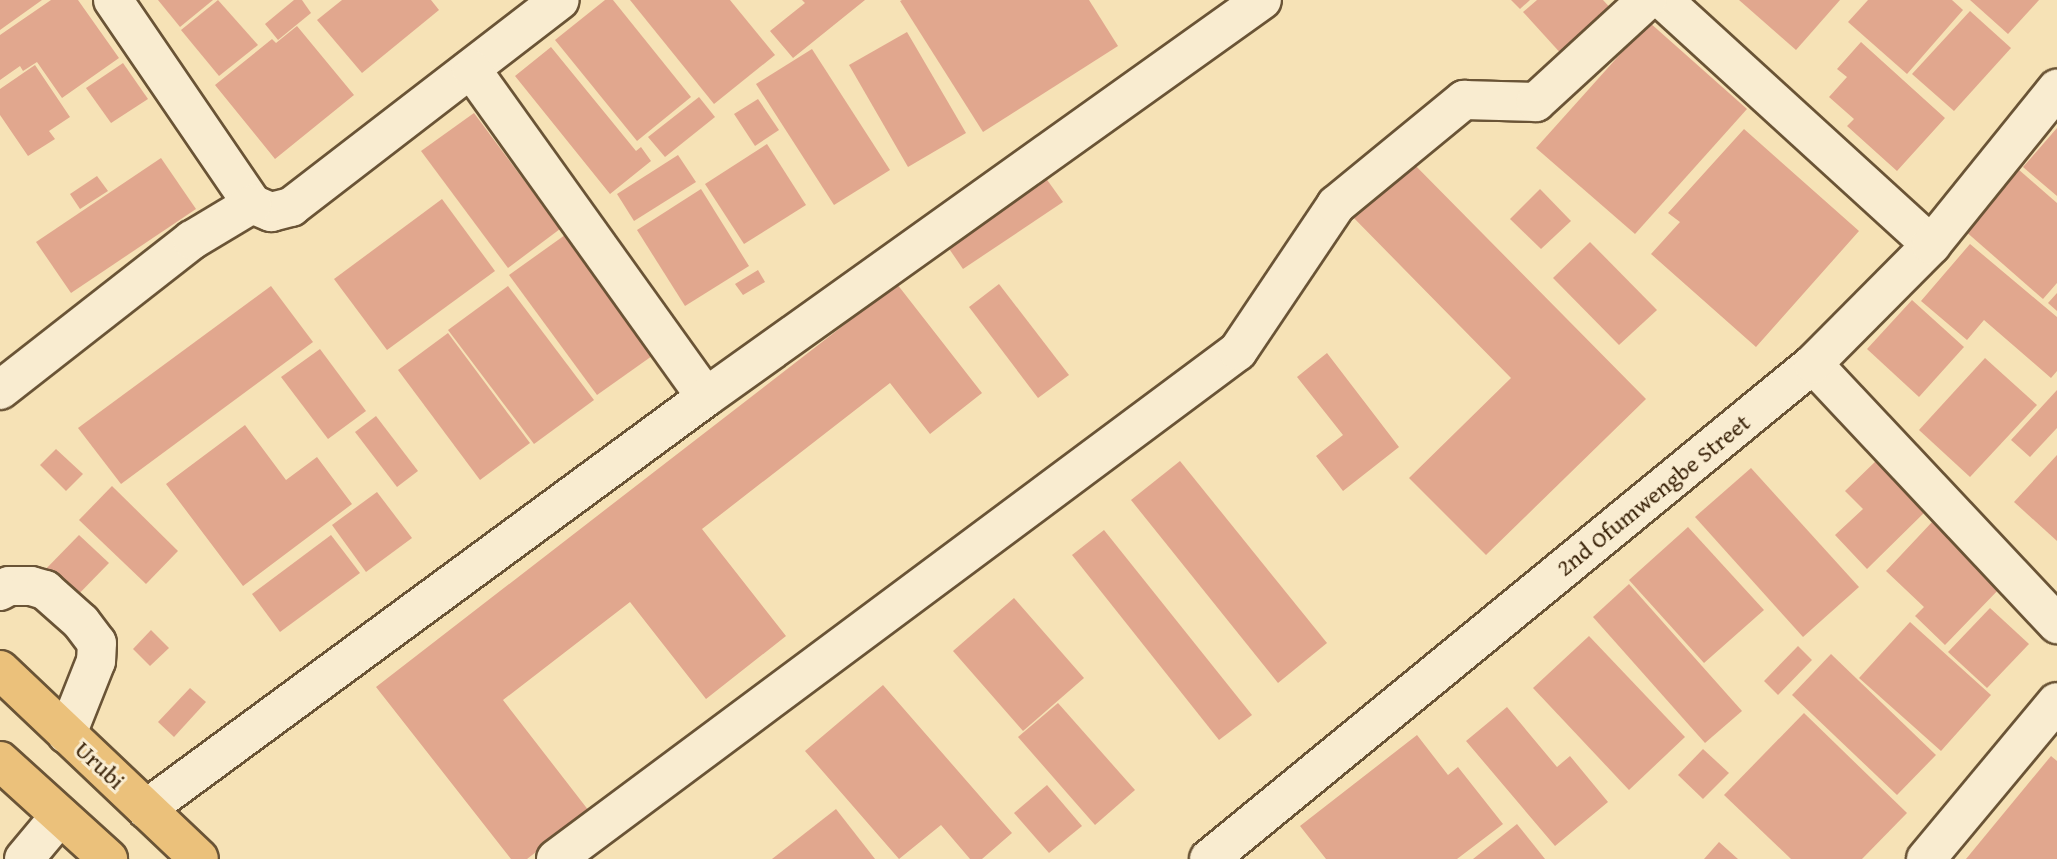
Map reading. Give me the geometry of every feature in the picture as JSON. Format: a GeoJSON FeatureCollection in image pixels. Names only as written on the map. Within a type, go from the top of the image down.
{"type":"FeatureCollection","features":[{"type":"Feature","properties":{"kind":"highway","name":"Urubi"},"geometry":{"type":"LineString","coordinates":[[0,670],[199,859]]}},
{"type":"Feature","properties":{"kind":"highway"},"geometry":{"type":"LineString","coordinates":[[0,761],[108,859]]}},
{"type":"Feature","properties":{"kind":"street"},"geometry":{"type":"LineString","coordinates":[[113,0],[252,204],[271,212],[291,208],[560,0]]}},
{"type":"Feature","properties":{"kind":"street"},"geometry":{"type":"LineString","coordinates":[[146,809],[706,397],[1262,0]]}},
{"type":"Feature","properties":{"kind":"street"},"geometry":{"type":"LineString","coordinates":[[556,859],[1238,351],[1336,205],[1464,100],[1536,102],[1647,0]]}},
{"type":"Feature","properties":{"kind":"street"},"geometry":{"type":"LineString","coordinates":[[1663,0],[1931,245]]}},
{"type":"Feature","properties":{"kind":"street"},"geometry":{"type":"LineString","coordinates":[[471,69],[706,397]]}},
{"type":"Feature","properties":{"kind":"street","name":"2nd Ofumwengbe Street"},"geometry":{"type":"LineString","coordinates":[[1209,859],[1813,364],[1931,245],[2057,89]]}},
{"type":"Feature","properties":{"kind":"street"},"geometry":{"type":"LineString","coordinates":[[0,390],[192,240],[252,204]]}},
{"type":"Feature","properties":{"kind":"street"},"geometry":{"type":"LineString","coordinates":[[1813,364],[2057,624]]}},
{"type":"Feature","properties":{"kind":"street"},"geometry":{"type":"LineString","coordinates":[[0,591],[9,586],[31,586],[45,590],[81,622],[97,643],[96,661],[67,734]]}},
{"type":"Feature","properties":{"kind":"street"},"geometry":{"type":"LineString","coordinates":[[1926,859],[2057,702]]}},
{"type":"Feature","properties":{"kind":"street"},"geometry":{"type":"LineString","coordinates":[[24,859],[60,816]]}},
{"type":"Feature","properties":{"kind":"building"},"geometry":{"type":"Polygon","coordinates":[[[0,0],[42,0],[0,30],[0,0]]]}},
{"type":"Feature","properties":{"kind":"building"},"geometry":{"type":"Polygon","coordinates":[[[51,0],[78,0],[119,58],[62,98],[37,62],[23,71],[20,66],[0,80],[0,35],[51,0]]]}},
{"type":"Feature","properties":{"kind":"building"},"geometry":{"type":"Polygon","coordinates":[[[158,0],[213,0],[180,27],[158,0]]]}},
{"type":"Feature","properties":{"kind":"building"},"geometry":{"type":"Polygon","coordinates":[[[218,0],[258,45],[219,76],[181,30],[218,0]]]}},
{"type":"Feature","properties":{"kind":"building"},"geometry":{"type":"Polygon","coordinates":[[[294,0],[302,0],[311,13],[278,40],[265,24],[294,0]]]}},
{"type":"Feature","properties":{"kind":"building"},"geometry":{"type":"Polygon","coordinates":[[[342,0],[431,0],[439,10],[362,73],[317,20],[342,0]]]}},
{"type":"Feature","properties":{"kind":"building"},"geometry":{"type":"Polygon","coordinates":[[[605,0],[613,0],[691,97],[637,141],[555,40],[605,0]]]}},
{"type":"Feature","properties":{"kind":"building"},"geometry":{"type":"Polygon","coordinates":[[[630,0],[730,0],[775,55],[714,104],[630,0]]]}},
{"type":"Feature","properties":{"kind":"building"},"geometry":{"type":"Polygon","coordinates":[[[802,0],[865,0],[793,58],[770,31],[805,3],[802,0]]]}},
{"type":"Feature","properties":{"kind":"building"},"geometry":{"type":"Polygon","coordinates":[[[1089,0],[1118,46],[983,132],[900,1],[1089,0]]]}},
{"type":"Feature","properties":{"kind":"building"},"geometry":{"type":"Polygon","coordinates":[[[1511,0],[1530,0],[1520,9],[1511,0]]]}},
{"type":"Feature","properties":{"kind":"building"},"geometry":{"type":"Polygon","coordinates":[[[1537,0],[1603,0],[1615,13],[1564,57],[1523,12],[1537,0]]]}},
{"type":"Feature","properties":{"kind":"building"},"geometry":{"type":"Polygon","coordinates":[[[1739,0],[1840,0],[1796,50],[1739,0]]]}},
{"type":"Feature","properties":{"kind":"building"},"geometry":{"type":"Polygon","coordinates":[[[1868,0],[1952,0],[1963,10],[1907,74],[1848,22],[1868,0]]]}},
{"type":"Feature","properties":{"kind":"building"},"geometry":{"type":"Polygon","coordinates":[[[1970,0],[2039,0],[2008,34],[1970,0]]]}},
{"type":"Feature","properties":{"kind":"building"},"geometry":{"type":"Polygon","coordinates":[[[1970,11],[2011,48],[1954,111],[1912,74],[1970,11]]]}},
{"type":"Feature","properties":{"kind":"building"},"geometry":{"type":"Polygon","coordinates":[[[1649,22],[1747,109],[1635,234],[1536,148],[1649,22]]]}},
{"type":"Feature","properties":{"kind":"building"},"geometry":{"type":"Polygon","coordinates":[[[297,26],[354,95],[275,159],[215,85],[272,39],[276,43],[297,26]]]}},
{"type":"Feature","properties":{"kind":"building"},"geometry":{"type":"Polygon","coordinates":[[[907,32],[966,133],[908,167],[849,65],[907,32]]]}},
{"type":"Feature","properties":{"kind":"building"},"geometry":{"type":"Polygon","coordinates":[[[1861,42],[1945,118],[1897,171],[1847,126],[1854,119],[1829,97],[1847,77],[1837,69],[1861,42]]]}},
{"type":"Feature","properties":{"kind":"building"},"geometry":{"type":"Polygon","coordinates":[[[551,47],[636,151],[641,147],[651,161],[610,194],[515,76],[551,47]]]}},
{"type":"Feature","properties":{"kind":"building"},"geometry":{"type":"Polygon","coordinates":[[[812,49],[890,170],[834,205],[756,84],[812,49]]]}},
{"type":"Feature","properties":{"kind":"building"},"geometry":{"type":"Polygon","coordinates":[[[123,63],[148,99],[111,123],[86,88],[123,63]]]}},
{"type":"Feature","properties":{"kind":"building"},"geometry":{"type":"Polygon","coordinates":[[[35,65],[70,117],[49,131],[55,139],[28,156],[0,115],[0,89],[35,65]]]}},
{"type":"Feature","properties":{"kind":"building"},"geometry":{"type":"Polygon","coordinates":[[[699,97],[715,117],[665,157],[648,137],[699,97]]]}},
{"type":"Feature","properties":{"kind":"building"},"geometry":{"type":"Polygon","coordinates":[[[758,99],[779,130],[755,146],[734,114],[758,99]]]}},
{"type":"Feature","properties":{"kind":"building"},"geometry":{"type":"Polygon","coordinates":[[[474,113],[560,229],[508,268],[421,151],[474,113]]]}},
{"type":"Feature","properties":{"kind":"building"},"geometry":{"type":"Polygon","coordinates":[[[2057,128],[2057,196],[2023,167],[2057,128]]]}},
{"type":"Feature","properties":{"kind":"building"},"geometry":{"type":"Polygon","coordinates":[[[1744,129],[1859,231],[1756,347],[1651,254],[1680,222],[1668,213],[1744,129]]]}},
{"type":"Feature","properties":{"kind":"building"},"geometry":{"type":"Polygon","coordinates":[[[767,144],[806,205],[744,244],[705,184],[767,144]]]}},
{"type":"Feature","properties":{"kind":"building"},"geometry":{"type":"Polygon","coordinates":[[[1404,154],[1646,399],[1486,555],[1409,478],[1511,378],[1347,211],[1404,154]]]}},
{"type":"Feature","properties":{"kind":"building"},"geometry":{"type":"Polygon","coordinates":[[[678,155],[696,182],[634,221],[617,194],[678,155]]]}},
{"type":"Feature","properties":{"kind":"building"},"geometry":{"type":"Polygon","coordinates":[[[161,158],[196,209],[71,293],[36,242],[161,158]]]}},
{"type":"Feature","properties":{"kind":"building"},"geometry":{"type":"Polygon","coordinates":[[[2018,169],[2057,203],[2057,283],[2043,299],[1964,230],[2018,169]]]}},
{"type":"Feature","properties":{"kind":"building"},"geometry":{"type":"Polygon","coordinates":[[[1040,170],[1063,202],[963,269],[941,237],[1040,170]]]}},
{"type":"Feature","properties":{"kind":"building"},"geometry":{"type":"Polygon","coordinates":[[[97,176],[108,191],[80,209],[70,194],[97,176]]]}},
{"type":"Feature","properties":{"kind":"building"},"geometry":{"type":"Polygon","coordinates":[[[701,189],[749,266],[685,306],[637,230],[701,189]]]}},
{"type":"Feature","properties":{"kind":"building"},"geometry":{"type":"Polygon","coordinates":[[[1540,189],[1571,221],[1541,249],[1510,219],[1540,189]]]}},
{"type":"Feature","properties":{"kind":"building"},"geometry":{"type":"Polygon","coordinates":[[[442,199],[495,271],[387,350],[334,279],[442,199]]]}},
{"type":"Feature","properties":{"kind":"building"},"geometry":{"type":"Polygon","coordinates":[[[565,235],[652,356],[597,395],[509,275],[565,235]]]}},
{"type":"Feature","properties":{"kind":"building"},"geometry":{"type":"Polygon","coordinates":[[[1590,242],[1657,310],[1619,345],[1553,278],[1590,242]]]}},
{"type":"Feature","properties":{"kind":"building"},"geometry":{"type":"Polygon","coordinates":[[[1970,244],[2057,317],[2057,371],[2051,378],[1984,320],[1967,340],[1921,301],[1970,244]]]}},
{"type":"Feature","properties":{"kind":"building"},"geometry":{"type":"Polygon","coordinates":[[[758,270],[765,282],[743,295],[735,284],[758,270]]]}},
{"type":"Feature","properties":{"kind":"building"},"geometry":{"type":"Polygon","coordinates":[[[897,284],[982,393],[930,434],[890,383],[702,529],[786,636],[706,699],[630,602],[503,700],[589,811],[527,859],[511,859],[376,687],[897,284]]]}},
{"type":"Feature","properties":{"kind":"building"},"geometry":{"type":"Polygon","coordinates":[[[999,284],[1069,375],[1038,398],[969,307],[999,284]]]}},
{"type":"Feature","properties":{"kind":"building"},"geometry":{"type":"Polygon","coordinates":[[[271,286],[313,342],[121,484],[78,428],[271,286]]]}},
{"type":"Feature","properties":{"kind":"building"},"geometry":{"type":"Polygon","coordinates":[[[508,286],[594,400],[534,444],[448,330],[508,286]]]}},
{"type":"Feature","properties":{"kind":"building"},"geometry":{"type":"Polygon","coordinates":[[[2057,293],[2057,311],[2048,303],[2057,293]]]}},
{"type":"Feature","properties":{"kind":"building"},"geometry":{"type":"Polygon","coordinates":[[[1912,300],[1964,347],[1919,397],[1867,349],[1912,300]]]}},
{"type":"Feature","properties":{"kind":"building"},"geometry":{"type":"Polygon","coordinates":[[[448,333],[530,443],[480,480],[398,370],[448,333]]]}},
{"type":"Feature","properties":{"kind":"building"},"geometry":{"type":"Polygon","coordinates":[[[320,349],[366,411],[328,439],[281,377],[320,349]]]}},
{"type":"Feature","properties":{"kind":"building"},"geometry":{"type":"Polygon","coordinates":[[[1327,353],[1399,447],[1343,491],[1316,456],[1343,435],[1297,377],[1327,353]]]}},
{"type":"Feature","properties":{"kind":"building"},"geometry":{"type":"Polygon","coordinates":[[[1985,358],[2037,405],[1970,477],[1919,430],[1985,358]]]}},
{"type":"Feature","properties":{"kind":"building"},"geometry":{"type":"Polygon","coordinates":[[[2057,390],[2057,428],[2030,457],[2011,440],[2057,390]]]}},
{"type":"Feature","properties":{"kind":"building"},"geometry":{"type":"Polygon","coordinates":[[[376,416],[418,471],[397,487],[355,432],[376,416]]]}},
{"type":"Feature","properties":{"kind":"building"},"geometry":{"type":"Polygon","coordinates":[[[245,425],[286,480],[317,457],[352,504],[243,586],[166,484],[245,425]]]}},
{"type":"Feature","properties":{"kind":"building"},"geometry":{"type":"Polygon","coordinates":[[[56,449],[83,474],[66,491],[40,465],[56,449]]]}},
{"type":"Feature","properties":{"kind":"building"},"geometry":{"type":"Polygon","coordinates":[[[2057,455],[2057,541],[2014,502],[2057,455]]]}},
{"type":"Feature","properties":{"kind":"building"},"geometry":{"type":"Polygon","coordinates":[[[1880,457],[1930,507],[1867,569],[1835,535],[1863,509],[1845,491],[1880,457]]]}},
{"type":"Feature","properties":{"kind":"building"},"geometry":{"type":"Polygon","coordinates":[[[1180,461],[1327,643],[1278,683],[1131,500],[1180,461]]]}},
{"type":"Feature","properties":{"kind":"building"},"geometry":{"type":"Polygon","coordinates":[[[1751,468],[1859,587],[1803,637],[1695,517],[1751,468]]]}},
{"type":"Feature","properties":{"kind":"building"},"geometry":{"type":"Polygon","coordinates":[[[112,486],[178,551],[146,584],[79,520],[112,486]]]}},
{"type":"Feature","properties":{"kind":"building"},"geometry":{"type":"Polygon","coordinates":[[[377,492],[412,538],[366,572],[332,525],[377,492]]]}},
{"type":"Feature","properties":{"kind":"building"},"geometry":{"type":"Polygon","coordinates":[[[1933,521],[2002,586],[1945,645],[1915,616],[1924,607],[1886,571],[1933,521]]]}},
{"type":"Feature","properties":{"kind":"building"},"geometry":{"type":"Polygon","coordinates":[[[1688,527],[1764,610],[1704,663],[1629,580],[1688,527]]]}},
{"type":"Feature","properties":{"kind":"building"},"geometry":{"type":"Polygon","coordinates":[[[1104,530],[1252,715],[1219,740],[1072,555],[1104,530]]]}},
{"type":"Feature","properties":{"kind":"building"},"geometry":{"type":"Polygon","coordinates":[[[79,535],[109,563],[69,604],[39,576],[79,535]]]}},
{"type":"Feature","properties":{"kind":"building"},"geometry":{"type":"Polygon","coordinates":[[[331,535],[360,573],[280,632],[252,594],[331,535]]]}},
{"type":"Feature","properties":{"kind":"building"},"geometry":{"type":"Polygon","coordinates":[[[1629,584],[1742,711],[1705,743],[1593,617],[1629,584]]]}},
{"type":"Feature","properties":{"kind":"building"},"geometry":{"type":"Polygon","coordinates":[[[1014,598],[1084,678],[1023,731],[953,651],[1014,598]]]}},
{"type":"Feature","properties":{"kind":"building"},"geometry":{"type":"Polygon","coordinates":[[[1990,608],[2029,644],[1987,688],[1948,652],[1990,608]]]}},
{"type":"Feature","properties":{"kind":"building"},"geometry":{"type":"Polygon","coordinates":[[[1910,622],[1991,695],[1941,751],[1859,678],[1910,622]]]}},
{"type":"Feature","properties":{"kind":"building"},"geometry":{"type":"Polygon","coordinates":[[[151,630],[169,648],[150,666],[133,649],[151,630]]]}},
{"type":"Feature","properties":{"kind":"building"},"geometry":{"type":"Polygon","coordinates":[[[1589,636],[1685,737],[1629,790],[1533,688],[1589,636]]]}},
{"type":"Feature","properties":{"kind":"building"},"geometry":{"type":"Polygon","coordinates":[[[1798,646],[1812,660],[1778,695],[1764,681],[1798,646]]]}},
{"type":"Feature","properties":{"kind":"building"},"geometry":{"type":"Polygon","coordinates":[[[1831,654],[1936,755],[1897,795],[1792,695],[1831,654]]]}},
{"type":"Feature","properties":{"kind":"building"},"geometry":{"type":"Polygon","coordinates":[[[883,685],[1012,833],[982,859],[970,859],[941,825],[899,859],[805,751],[883,685]]]}},
{"type":"Feature","properties":{"kind":"building"},"geometry":{"type":"Polygon","coordinates":[[[190,688],[206,702],[174,737],[158,722],[190,688]]]}},
{"type":"Feature","properties":{"kind":"building"},"geometry":{"type":"Polygon","coordinates":[[[1058,703],[1135,790],[1095,825],[1018,737],[1058,703]]]}},
{"type":"Feature","properties":{"kind":"building"},"geometry":{"type":"Polygon","coordinates":[[[1507,707],[1557,767],[1570,756],[1608,802],[1555,846],[1466,741],[1507,707]]]}},
{"type":"Feature","properties":{"kind":"building"},"geometry":{"type":"Polygon","coordinates":[[[1804,713],[1907,813],[1862,859],[1791,859],[1724,795],[1804,713]]]}},
{"type":"Feature","properties":{"kind":"building"},"geometry":{"type":"Polygon","coordinates":[[[1417,735],[1448,775],[1458,767],[1503,824],[1457,859],[1326,859],[1300,826],[1417,735]]]}},
{"type":"Feature","properties":{"kind":"building"},"geometry":{"type":"Polygon","coordinates":[[[1703,749],[1729,773],[1703,799],[1678,775],[1703,749]]]}},
{"type":"Feature","properties":{"kind":"building"},"geometry":{"type":"Polygon","coordinates":[[[2051,756],[2057,761],[2057,859],[1966,859],[2051,756]]]}},
{"type":"Feature","properties":{"kind":"building"},"geometry":{"type":"Polygon","coordinates":[[[1047,785],[1082,826],[1049,853],[1014,813],[1047,785]]]}},
{"type":"Feature","properties":{"kind":"building"},"geometry":{"type":"Polygon","coordinates":[[[836,809],[875,859],[772,859],[836,809]]]}},
{"type":"Feature","properties":{"kind":"building"},"geometry":{"type":"Polygon","coordinates":[[[1517,824],[1545,859],[1473,859],[1517,824]]]}},
{"type":"Feature","properties":{"kind":"building"},"geometry":{"type":"Polygon","coordinates":[[[1719,842],[1738,859],[1704,859],[1719,842]]]}}]}
